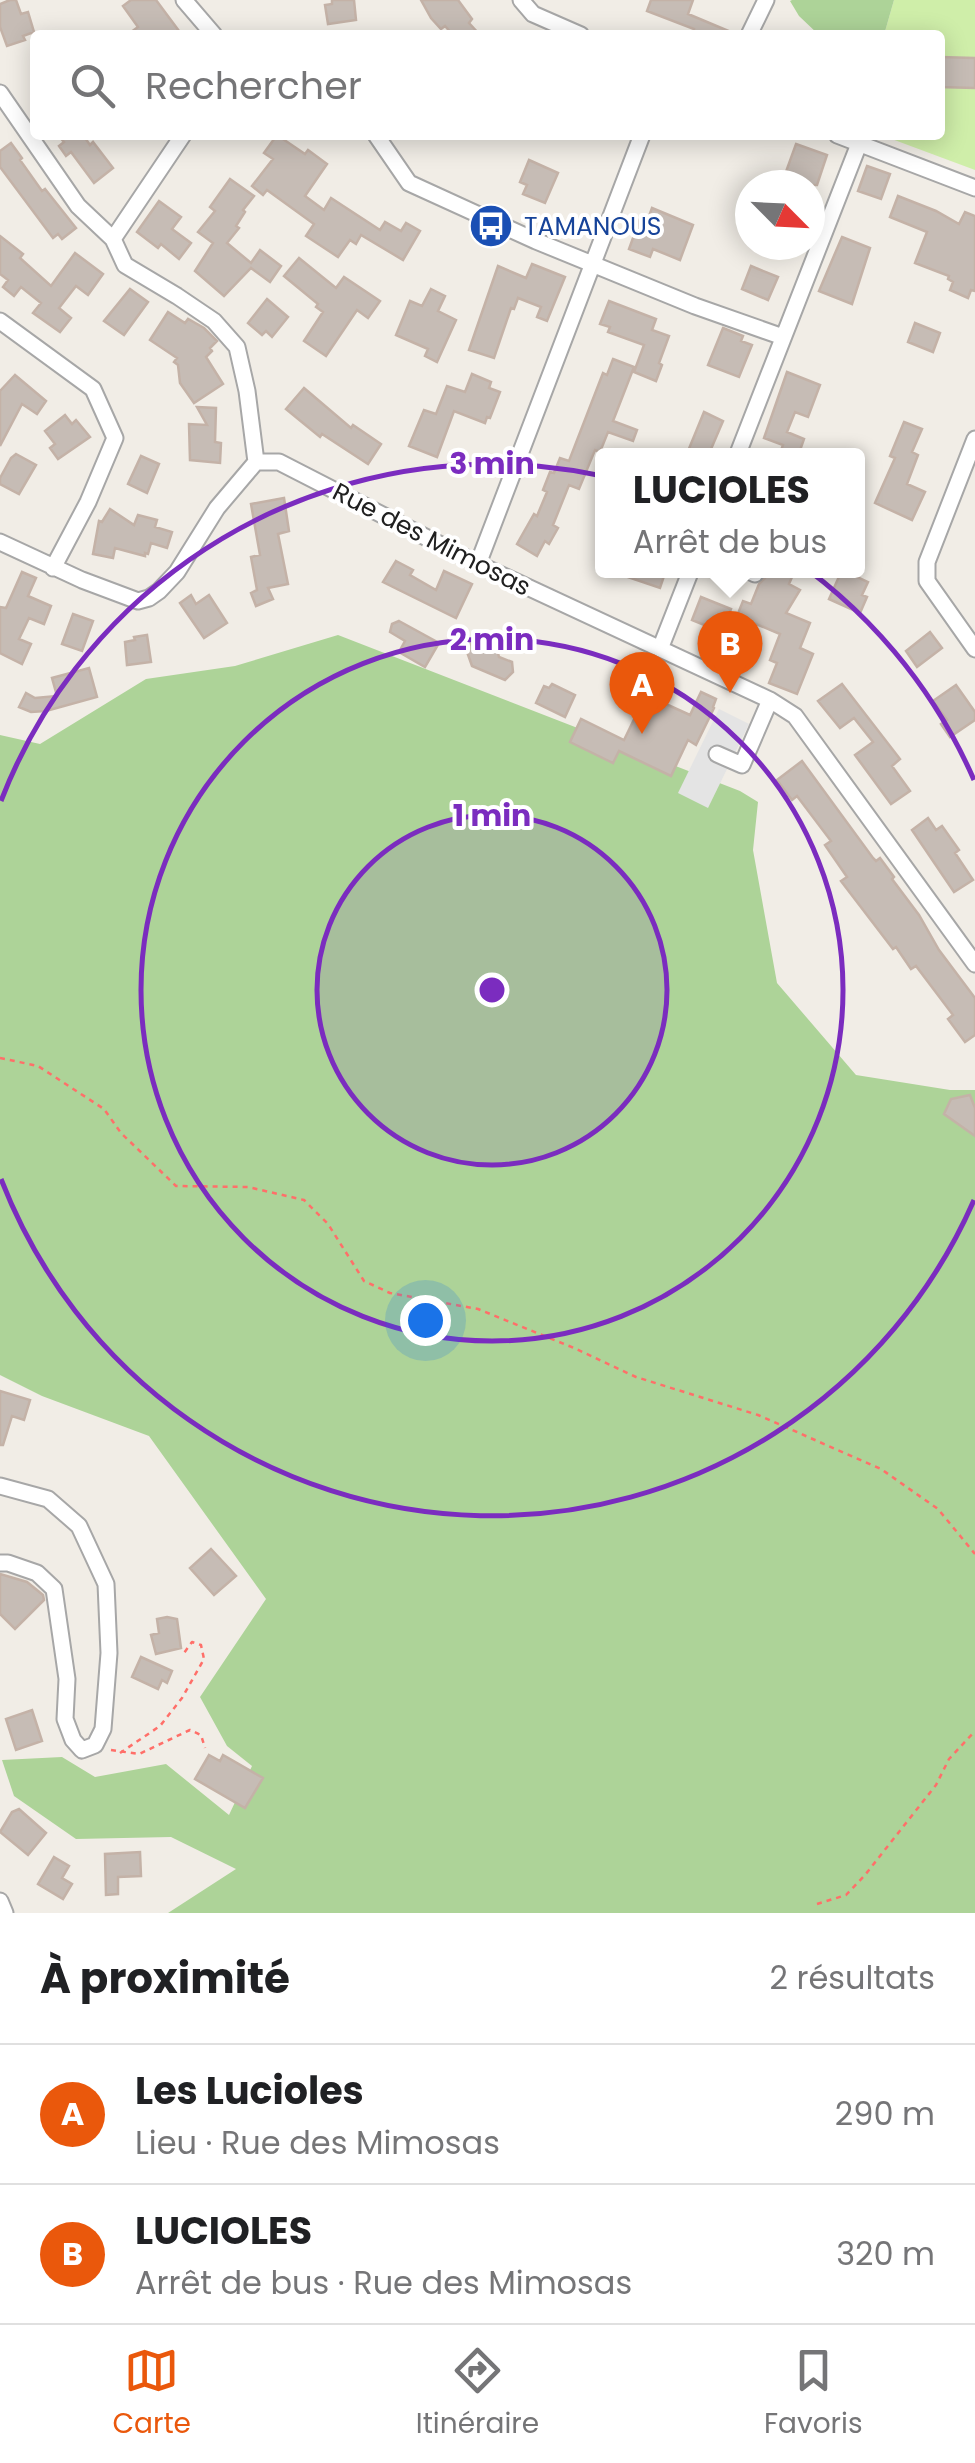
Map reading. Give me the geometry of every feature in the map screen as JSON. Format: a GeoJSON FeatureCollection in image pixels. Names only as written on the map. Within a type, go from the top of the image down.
{"type":"FeatureCollection","features":[{"type":"Feature","properties":{"kind":"street"},"geometry":{"type":"LineString","coordinates":[[184,0],[210,30]]}},
{"type":"Feature","properties":{"kind":"street"},"geometry":{"type":"LineString","coordinates":[[521,0],[533,14],[570,30]]}},
{"type":"Feature","properties":{"kind":"street"},"geometry":{"type":"LineString","coordinates":[[751,30],[766,0]]}},
{"type":"Feature","properties":{"kind":"street"},"geometry":{"type":"LineString","coordinates":[[0,92],[30,136]]}},
{"type":"Feature","properties":{"kind":"street"},"geometry":{"type":"LineString","coordinates":[[0,542],[138,601],[148,598],[177,572],[217,508],[256,462],[237,346],[214,322],[125,264],[114,238],[78,206],[33,140]]}},
{"type":"Feature","properties":{"kind":"street"},"geometry":{"type":"LineString","coordinates":[[114,238],[180,140]]}},
{"type":"Feature","properties":{"kind":"street"},"geometry":{"type":"LineString","coordinates":[[379,140],[408,184],[536,241],[783,337]]}},
{"type":"Feature","properties":{"kind":"street"},"geometry":{"type":"LineString","coordinates":[[478,564],[640,140]]}},
{"type":"Feature","properties":{"kind":"street"},"geometry":{"type":"LineString","coordinates":[[740,448],[783,337],[849,140]]}},
{"type":"Feature","properties":{"kind":"street"},"geometry":{"type":"LineString","coordinates":[[855,140],[975,188]]}},
{"type":"Feature","properties":{"kind":"street"},"geometry":{"type":"LineString","coordinates":[[0,322],[93,389],[115,438],[54,568]]}},
{"type":"Feature","properties":{"kind":"street"},"geometry":{"type":"LineString","coordinates":[[975,439],[927,562],[927,581],[975,649]]}},
{"type":"Feature","properties":{"kind":"street","name":"Rue des Mimosas"},"geometry":{"type":"LineString","coordinates":[[256,462],[280,462],[478,564],[770,700],[794,716],[975,964]]}},
{"type":"Feature","properties":{"kind":"street"},"geometry":{"type":"LineString","coordinates":[[660,649],[688,578]]}},
{"type":"Feature","properties":{"kind":"street"},"geometry":{"type":"LineString","coordinates":[[717,754],[742,764],[770,700]]}},
{"type":"Feature","properties":{"kind":"street"},"geometry":{"type":"LineString","coordinates":[[0,1486],[48,1499],[80,1526],[106,1584],[109,1654],[104,1728],[96,1745],[82,1750],[73,1740],[65,1719],[67,1679],[54,1589],[37,1572],[0,1564]]}},
{"type":"Feature","properties":{"kind":"street"},"geometry":{"type":"LineString","coordinates":[[0,1901],[4,1913]]}},
{"type":"Feature","properties":{"kind":"path"},"geometry":{"type":"LineString","coordinates":[[0,1058],[38,1066],[104,1109],[122,1133],[176,1186],[248,1187],[304,1200],[328,1224],[364,1281],[390,1293],[478,1308],[636,1377],[758,1415],[881,1468],[938,1508],[975,1554]]}},
{"type":"Feature","properties":{"kind":"path"},"geometry":{"type":"LineString","coordinates":[[120,1754],[160,1726],[182,1698],[204,1659],[201,1645],[192,1642],[184,1653]]}},
{"type":"Feature","properties":{"kind":"path"},"geometry":{"type":"LineString","coordinates":[[96,1745],[120,1754],[139,1754],[190,1730],[201,1735],[204,1748]]}},
{"type":"Feature","properties":{"kind":"path"},"geometry":{"type":"LineString","coordinates":[[816,1904],[846,1895],[936,1785],[949,1759],[975,1730]]}},
{"type":"Feature","properties":{"kind":"green space"},"geometry":{"type":"Polygon","coordinates":[[[894,0],[975,0],[975,170],[894,140],[945,140],[945,30],[885,30],[894,0]]]}},
{"type":"Feature","properties":{"kind":"green space"},"geometry":{"type":"Polygon","coordinates":[[[894,0],[885,30],[814,30],[790,1],[894,0]]]}},
{"type":"Feature","properties":{"kind":"green space"},"geometry":{"type":"Polygon","coordinates":[[[338,635],[740,791],[758,802],[753,850],[777,983],[856,1075],[950,1090],[975,1090],[975,1913],[168,1913],[236,1869],[171,1837],[76,1839],[14,1796],[2,1760],[62,1757],[95,1777],[166,1764],[229,1815],[252,1766],[227,1746],[200,1697],[266,1599],[149,1436],[42,1396],[0,1375],[0,735],[40,744],[146,679],[235,666],[338,635]]]}},
{"type":"Feature","properties":{"kind":"shaded area"},"geometry":{"type":"Polygon","coordinates":[[[719,709],[749,724],[708,808],[678,793],[719,709]]]}},
{"type":"Feature","properties":{"kind":"building"},"geometry":{"type":"Polygon","coordinates":[[[16,0],[21,14],[28,12],[33,30],[23,36],[25,40],[7,46],[0,27],[0,4],[16,0]]]}},
{"type":"Feature","properties":{"kind":"building"},"geometry":{"type":"Polygon","coordinates":[[[131,0],[156,0],[178,30],[134,30],[138,27],[123,6],[131,0]]]}},
{"type":"Feature","properties":{"kind":"building"},"geometry":{"type":"Polygon","coordinates":[[[332,0],[354,0],[356,20],[328,24],[325,5],[332,4],[332,0]]]}},
{"type":"Feature","properties":{"kind":"building"},"geometry":{"type":"Polygon","coordinates":[[[421,0],[458,0],[475,30],[449,30],[445,26],[441,29],[421,0]]]}},
{"type":"Feature","properties":{"kind":"building"},"geometry":{"type":"Polygon","coordinates":[[[651,0],[693,0],[688,14],[726,30],[694,30],[647,11],[651,0]]]}},
{"type":"Feature","properties":{"kind":"building"},"geometry":{"type":"Polygon","coordinates":[[[945,57],[975,58],[975,88],[945,87],[945,57]]]}},
{"type":"Feature","properties":{"kind":"building"},"geometry":{"type":"Polygon","coordinates":[[[273,140],[284,140],[327,164],[305,196],[324,210],[331,198],[380,230],[385,222],[401,231],[406,223],[420,231],[403,260],[361,235],[356,244],[350,240],[338,257],[306,236],[314,224],[267,190],[263,195],[252,186],[273,159],[264,153],[273,140]]]}},
{"type":"Feature","properties":{"kind":"building"},"geometry":{"type":"Polygon","coordinates":[[[64,142],[93,142],[113,168],[94,183],[71,152],[66,156],[59,146],[64,142]]]}},
{"type":"Feature","properties":{"kind":"building"},"geometry":{"type":"Polygon","coordinates":[[[11,143],[42,191],[45,189],[76,228],[62,239],[58,234],[53,238],[0,167],[0,151],[11,143]]]}},
{"type":"Feature","properties":{"kind":"building"},"geometry":{"type":"Polygon","coordinates":[[[796,144],[827,155],[822,170],[787,170],[796,144]]]}},
{"type":"Feature","properties":{"kind":"building"},"geometry":{"type":"Polygon","coordinates":[[[529,160],[558,173],[545,203],[523,194],[527,185],[520,182],[529,160]]]}},
{"type":"Feature","properties":{"kind":"building"},"geometry":{"type":"Polygon","coordinates":[[[867,166],[890,174],[881,199],[858,191],[867,166]]]}},
{"type":"Feature","properties":{"kind":"building"},"geometry":{"type":"Polygon","coordinates":[[[230,179],[254,196],[227,243],[251,263],[260,250],[281,266],[270,282],[251,268],[224,296],[195,271],[213,243],[198,232],[215,211],[210,207],[230,179]]]}},
{"type":"Feature","properties":{"kind":"building"},"geometry":{"type":"Polygon","coordinates":[[[898,196],[959,224],[965,212],[975,216],[975,291],[971,290],[968,298],[950,290],[953,282],[949,276],[915,263],[927,232],[890,217],[898,196]]]}},
{"type":"Feature","properties":{"kind":"building"},"geometry":{"type":"Polygon","coordinates":[[[159,201],[181,217],[172,229],[191,243],[179,259],[137,232],[159,201]]]}},
{"type":"Feature","properties":{"kind":"building"},"geometry":{"type":"Polygon","coordinates":[[[652,208],[693,225],[680,260],[653,249],[650,257],[629,249],[641,216],[648,219],[652,208]]]}},
{"type":"Feature","properties":{"kind":"building"},"geometry":{"type":"Polygon","coordinates":[[[0,236],[23,254],[20,258],[51,286],[75,253],[103,274],[88,295],[76,286],[59,308],[71,318],[60,332],[33,313],[41,303],[21,287],[14,296],[3,287],[8,280],[0,274],[0,236]]]}},
{"type":"Feature","properties":{"kind":"building"},"geometry":{"type":"Polygon","coordinates":[[[842,237],[870,248],[852,304],[819,291],[842,237]]]}},
{"type":"Feature","properties":{"kind":"building"},"geometry":{"type":"Polygon","coordinates":[[[299,258],[336,288],[344,277],[380,301],[368,318],[357,310],[326,356],[304,341],[323,312],[284,276],[299,258]]]}},
{"type":"Feature","properties":{"kind":"building"},"geometry":{"type":"Polygon","coordinates":[[[532,264],[565,277],[547,321],[537,317],[541,307],[518,298],[494,358],[469,350],[498,266],[526,278],[532,264]]]}},
{"type":"Feature","properties":{"kind":"building"},"geometry":{"type":"Polygon","coordinates":[[[751,266],[778,277],[768,300],[742,289],[751,266]]]}},
{"type":"Feature","properties":{"kind":"building"},"geometry":{"type":"Polygon","coordinates":[[[130,289],[148,302],[124,335],[104,321],[130,289]]]}},
{"type":"Feature","properties":{"kind":"building"},"geometry":{"type":"Polygon","coordinates":[[[431,289],[445,296],[438,311],[456,320],[437,362],[425,356],[428,349],[396,335],[410,301],[422,306],[431,289]]]}},
{"type":"Feature","properties":{"kind":"building"},"geometry":{"type":"Polygon","coordinates":[[[267,299],[288,317],[272,337],[266,331],[262,335],[248,323],[267,299]]]}},
{"type":"Feature","properties":{"kind":"building"},"geometry":{"type":"Polygon","coordinates":[[[609,301],[656,319],[652,330],[669,336],[656,381],[634,372],[644,345],[608,332],[610,327],[600,324],[609,301]]]}},
{"type":"Feature","properties":{"kind":"building"},"geometry":{"type":"Polygon","coordinates":[[[168,312],[185,323],[188,319],[204,328],[217,341],[206,357],[223,384],[194,403],[180,383],[178,365],[174,362],[177,358],[150,340],[168,312]]]}},
{"type":"Feature","properties":{"kind":"building"},"geometry":{"type":"Polygon","coordinates":[[[915,323],[940,333],[933,352],[908,342],[915,323]]]}},
{"type":"Feature","properties":{"kind":"building"},"geometry":{"type":"Polygon","coordinates":[[[723,328],[743,336],[741,341],[752,345],[739,377],[708,365],[723,328]]]}},
{"type":"Feature","properties":{"kind":"building"},"geometry":{"type":"Polygon","coordinates":[[[613,359],[634,367],[613,421],[637,430],[633,441],[608,432],[602,448],[595,448],[579,489],[569,485],[553,525],[558,528],[537,556],[517,544],[534,514],[537,516],[550,472],[554,473],[560,458],[569,461],[603,373],[607,375],[613,359]]]}},
{"type":"Feature","properties":{"kind":"building"},"geometry":{"type":"Polygon","coordinates":[[[787,372],[820,385],[808,417],[795,412],[787,432],[804,439],[801,448],[782,448],[783,445],[764,438],[787,372]]]}},
{"type":"Feature","properties":{"kind":"building"},"geometry":{"type":"Polygon","coordinates":[[[472,374],[491,382],[489,388],[500,392],[490,418],[485,423],[454,411],[437,457],[409,446],[424,410],[436,414],[447,386],[465,392],[472,374]]]}},
{"type":"Feature","properties":{"kind":"building"},"geometry":{"type":"Polygon","coordinates":[[[15,375],[46,401],[37,414],[22,404],[0,446],[0,391],[15,375]]]}},
{"type":"Feature","properties":{"kind":"building"},"geometry":{"type":"Polygon","coordinates":[[[304,388],[351,428],[353,425],[381,444],[368,464],[322,434],[320,437],[286,409],[304,388]]]}},
{"type":"Feature","properties":{"kind":"building"},"geometry":{"type":"Polygon","coordinates":[[[197,407],[216,408],[215,442],[221,443],[220,463],[190,460],[189,424],[207,425],[197,407]]]}},
{"type":"Feature","properties":{"kind":"building"},"geometry":{"type":"Polygon","coordinates":[[[704,412],[723,421],[711,448],[689,448],[704,412]]]}},
{"type":"Feature","properties":{"kind":"building"},"geometry":{"type":"Polygon","coordinates":[[[65,415],[72,424],[76,420],[90,437],[58,459],[50,448],[55,444],[45,431],[65,415]]]}},
{"type":"Feature","properties":{"kind":"building"},"geometry":{"type":"Polygon","coordinates":[[[904,422],[922,429],[912,452],[918,455],[907,484],[925,492],[912,520],[875,503],[895,458],[890,456],[904,422]]]}},
{"type":"Feature","properties":{"kind":"building"},"geometry":{"type":"Polygon","coordinates":[[[16,454],[36,465],[19,494],[0,484],[16,454]]]}},
{"type":"Feature","properties":{"kind":"building"},"geometry":{"type":"Polygon","coordinates":[[[141,456],[159,464],[147,493],[128,484],[141,456]]]}},
{"type":"Feature","properties":{"kind":"building"},"geometry":{"type":"Polygon","coordinates":[[[284,498],[289,531],[278,534],[288,584],[268,588],[273,599],[256,606],[251,593],[257,590],[251,557],[260,555],[251,504],[284,498]]]}},
{"type":"Feature","properties":{"kind":"building"},"geometry":{"type":"Polygon","coordinates":[[[110,509],[134,525],[138,515],[157,520],[155,527],[172,532],[167,548],[151,543],[145,556],[115,548],[113,558],[93,554],[99,521],[110,509]]]}},
{"type":"Feature","properties":{"kind":"building"},"geometry":{"type":"Polygon","coordinates":[[[396,561],[413,570],[410,575],[436,590],[444,571],[472,584],[456,618],[383,582],[396,561]]]}},
{"type":"Feature","properties":{"kind":"building"},"geometry":{"type":"Polygon","coordinates":[[[22,572],[36,578],[28,596],[51,606],[44,624],[29,618],[19,639],[31,644],[22,664],[0,653],[0,607],[6,608],[22,572]]]}},
{"type":"Feature","properties":{"kind":"building"},"geometry":{"type":"Polygon","coordinates":[[[631,578],[663,578],[660,588],[631,578]]]}},
{"type":"Feature","properties":{"kind":"building"},"geometry":{"type":"Polygon","coordinates":[[[765,578],[792,578],[789,584],[800,590],[786,613],[810,623],[800,648],[813,654],[797,694],[769,683],[777,663],[770,660],[780,634],[737,616],[743,601],[751,604],[765,578]]]}},
{"type":"Feature","properties":{"kind":"building"},"geometry":{"type":"Polygon","coordinates":[[[838,578],[868,582],[860,613],[829,599],[838,578]]]}},
{"type":"Feature","properties":{"kind":"building"},"geometry":{"type":"Polygon","coordinates":[[[191,595],[196,604],[209,595],[227,623],[204,638],[180,603],[191,595]]]}},
{"type":"Feature","properties":{"kind":"building"},"geometry":{"type":"Polygon","coordinates":[[[701,597],[731,609],[722,632],[692,620],[701,597]]]}},
{"type":"Feature","properties":{"kind":"building"},"geometry":{"type":"Polygon","coordinates":[[[73,614],[93,621],[82,651],[62,644],[73,614]]]}},
{"type":"Feature","properties":{"kind":"building"},"geometry":{"type":"Polygon","coordinates":[[[399,621],[439,643],[425,667],[399,652],[405,641],[390,632],[392,624],[399,621]]]}},
{"type":"Feature","properties":{"kind":"building"},"geometry":{"type":"Polygon","coordinates":[[[930,632],[942,648],[917,667],[906,651],[930,632]]]}},
{"type":"Feature","properties":{"kind":"building"},"geometry":{"type":"Polygon","coordinates":[[[147,635],[151,662],[127,665],[125,642],[147,635]]]}},
{"type":"Feature","properties":{"kind":"building"},"geometry":{"type":"Polygon","coordinates":[[[479,635],[495,642],[499,657],[512,662],[513,672],[505,680],[472,666],[466,649],[479,635]]]}},
{"type":"Feature","properties":{"kind":"building"},"geometry":{"type":"Polygon","coordinates":[[[89,668],[97,697],[46,711],[31,712],[19,707],[26,693],[35,698],[57,696],[52,678],[89,668]]]}},
{"type":"Feature","properties":{"kind":"building"},"geometry":{"type":"Polygon","coordinates":[[[552,684],[575,695],[565,717],[536,703],[544,686],[549,688],[552,684]]]}},
{"type":"Feature","properties":{"kind":"building"},"geometry":{"type":"Polygon","coordinates":[[[842,684],[900,759],[892,766],[910,791],[891,804],[855,755],[873,742],[854,718],[840,728],[818,701],[842,684]]]}},
{"type":"Feature","properties":{"kind":"building"},"geometry":{"type":"Polygon","coordinates":[[[956,685],[975,712],[975,720],[950,737],[941,724],[947,720],[933,701],[956,685]]]}},
{"type":"Feature","properties":{"kind":"building"},"geometry":{"type":"Polygon","coordinates":[[[701,692],[716,699],[714,708],[696,745],[688,740],[671,776],[619,751],[613,763],[570,742],[581,719],[624,740],[646,695],[690,715],[701,692]]]}},
{"type":"Feature","properties":{"kind":"building"},"geometry":{"type":"Polygon","coordinates":[[[802,761],[873,858],[880,858],[894,877],[939,950],[975,998],[975,1035],[965,1042],[948,1019],[953,1015],[916,966],[911,969],[896,947],[893,949],[841,881],[847,877],[825,845],[831,841],[797,796],[792,800],[777,780],[802,761]]]}},
{"type":"Feature","properties":{"kind":"building"},"geometry":{"type":"Polygon","coordinates":[[[928,818],[936,830],[942,826],[973,880],[954,892],[912,830],[928,818]]]}},
{"type":"Feature","properties":{"kind":"building"},"geometry":{"type":"Polygon","coordinates":[[[970,1095],[975,1108],[975,1136],[944,1114],[951,1099],[970,1095]]]}},
{"type":"Feature","properties":{"kind":"building"},"geometry":{"type":"Polygon","coordinates":[[[0,1391],[30,1400],[24,1420],[12,1416],[3,1445],[0,1445],[0,1391]]]}},
{"type":"Feature","properties":{"kind":"building"},"geometry":{"type":"Polygon","coordinates":[[[211,1549],[236,1576],[214,1595],[190,1568],[211,1549]]]}},
{"type":"Feature","properties":{"kind":"building"},"geometry":{"type":"Polygon","coordinates":[[[0,1574],[27,1582],[43,1595],[44,1600],[15,1629],[0,1614],[0,1574]]]}},
{"type":"Feature","properties":{"kind":"building"},"geometry":{"type":"Polygon","coordinates":[[[157,1619],[177,1619],[181,1648],[156,1654],[151,1635],[159,1633],[157,1619]]]}},
{"type":"Feature","properties":{"kind":"building"},"geometry":{"type":"Polygon","coordinates":[[[141,1657],[172,1671],[167,1683],[162,1680],[158,1689],[132,1677],[141,1657]]]}},
{"type":"Feature","properties":{"kind":"building"},"geometry":{"type":"Polygon","coordinates":[[[32,1710],[42,1741],[16,1750],[6,1719],[32,1710]]]}},
{"type":"Feature","properties":{"kind":"building"},"geometry":{"type":"Polygon","coordinates":[[[209,1755],[220,1761],[223,1755],[263,1778],[245,1808],[195,1779],[209,1755]]]}},
{"type":"Feature","properties":{"kind":"building"},"geometry":{"type":"Polygon","coordinates":[[[19,1809],[46,1833],[28,1855],[0,1832],[12,1812],[19,1809]]]}},
{"type":"Feature","properties":{"kind":"building"},"geometry":{"type":"Polygon","coordinates":[[[140,1852],[141,1876],[118,1877],[118,1894],[106,1895],[105,1854],[140,1852]]]}},
{"type":"Feature","properties":{"kind":"building"},"geometry":{"type":"Polygon","coordinates":[[[54,1857],[69,1866],[62,1878],[72,1884],[63,1899],[38,1884],[54,1857]]]}},
{"type":"Feature","properties":{"kind":"place","name":"TAMANOUS"},"geometry":{"type":"Point","coordinates":[491,226]}},
{"type":"Feature","properties":{"kind":"place","name":"LUCIOLES"},"geometry":{"type":"Point","coordinates":[730,693]}},
{"type":"Feature","properties":{"kind":"place","name":"Les Lucioles"},"geometry":{"type":"Point","coordinates":[642,734]}}]}
